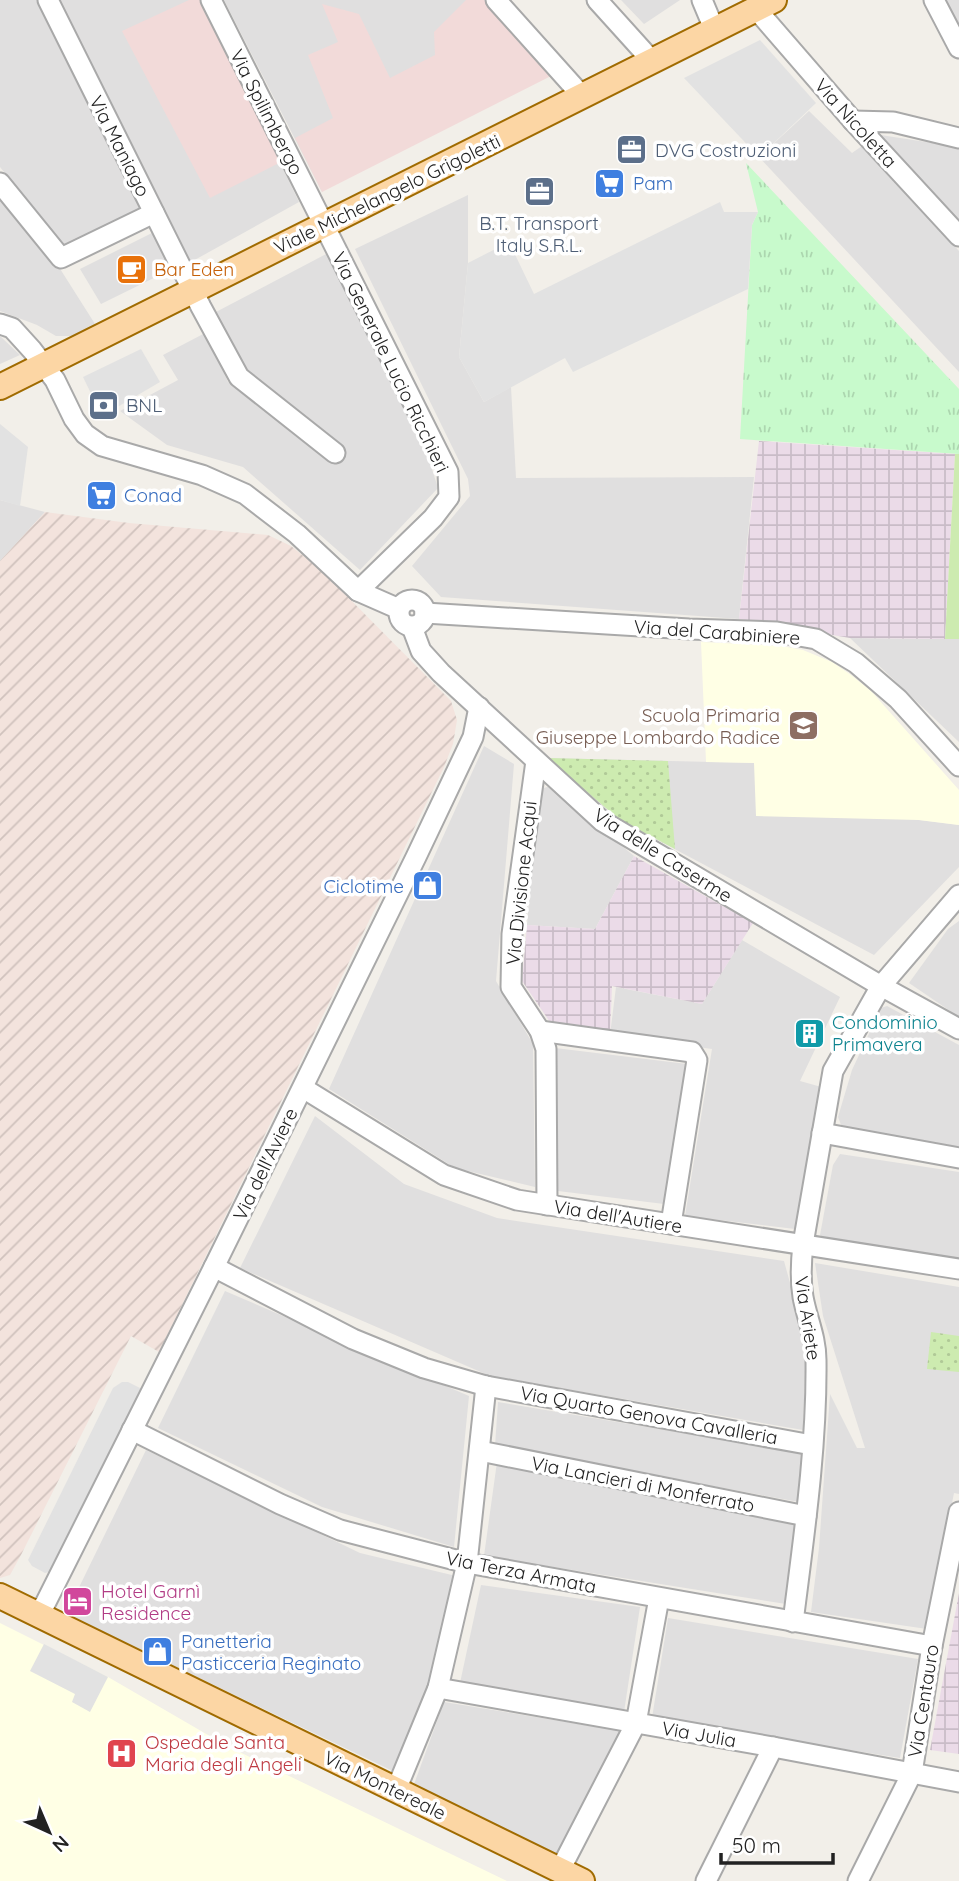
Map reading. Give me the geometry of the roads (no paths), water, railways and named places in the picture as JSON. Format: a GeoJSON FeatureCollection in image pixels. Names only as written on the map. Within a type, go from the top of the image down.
{"type":"FeatureCollection","features":[{"type":"Feature","properties":{"kind":"main road","name":"Viale Michelangelo Grigoletti"},"geometry":{"type":"LineString","coordinates":[[0,387],[765,5]]}},
{"type":"Feature","properties":{"kind":"main road","name":"Via Montereale"},"geometry":{"type":"LineString","coordinates":[[0,1596],[571,1876]]}},
{"type":"Feature","properties":{"kind":"street","name":"Via Maniago"},"geometry":{"type":"LineString","coordinates":[[48,0],[239,377],[335,453]]}},
{"type":"Feature","properties":{"kind":"street","name":"Via Spilimbergo"},"geometry":{"type":"LineString","coordinates":[[211,0],[323,224]]}},
{"type":"Feature","properties":{"kind":"street"},"geometry":{"type":"LineString","coordinates":[[496,0],[583,97]]}},
{"type":"Feature","properties":{"kind":"street"},"geometry":{"type":"LineString","coordinates":[[597,0],[653,62]]}},
{"type":"Feature","properties":{"kind":"street"},"geometry":{"type":"LineString","coordinates":[[702,0],[715,31]]}},
{"type":"Feature","properties":{"kind":"street"},"geometry":{"type":"LineString","coordinates":[[934,0],[959,48]]}},
{"type":"Feature","properties":{"kind":"street","name":"Via Nicoletta"},"geometry":{"type":"LineString","coordinates":[[765,5],[853,121],[959,236]]}},
{"type":"Feature","properties":{"kind":"street"},"geometry":{"type":"LineString","coordinates":[[853,121],[893,122],[959,138]]}},
{"type":"Feature","properties":{"kind":"street"},"geometry":{"type":"LineString","coordinates":[[0,183],[61,258],[154,213]]}},
{"type":"Feature","properties":{"kind":"street","name":"Via Generale Lucio Ricchieri"},"geometry":{"type":"LineString","coordinates":[[323,224],[448,472],[449,496],[433,518],[358,591]]}},
{"type":"Feature","properties":{"kind":"street"},"geometry":{"type":"LineString","coordinates":[[0,324],[12,328],[44,365],[85,434],[102,446],[202,475],[245,494],[297,534],[358,591],[399,610],[404,603],[412,600],[423,605],[419,620]]}},
{"type":"Feature","properties":{"kind":"street","name":"Via delle Caserme"},"geometry":{"type":"LineString","coordinates":[[419,620],[421,651],[441,673],[602,821],[881,986],[959,1029]]}},
{"type":"Feature","properties":{"kind":"street","name":"Via del Carabiniere"},"geometry":{"type":"LineString","coordinates":[[419,620],[777,632],[817,639],[856,663],[898,699],[959,766]]}},
{"type":"Feature","properties":{"kind":"street","name":"Via dell'Aviere"},"geometry":{"type":"LineString","coordinates":[[37,1614],[45,1604],[303,1088],[473,737],[479,707]]}},
{"type":"Feature","properties":{"kind":"street","name":"Via Divisione Acqui"},"geometry":{"type":"LineString","coordinates":[[536,761],[512,934],[511,987],[540,1031],[546,1049],[547,1205]]}},
{"type":"Feature","properties":{"kind":"street","name":"Via Ariete"},"geometry":{"type":"LineString","coordinates":[[793,1622],[810,1491],[816,1418],[816,1342],[804,1298],[800,1268],[833,1071],[881,986],[959,895]]}},
{"type":"Feature","properties":{"kind":"street"},"geometry":{"type":"LineString","coordinates":[[540,1031],[692,1052],[697,1060],[671,1224]]}},
{"type":"Feature","properties":{"kind":"street","name":"Via dell'Autiere"},"geometry":{"type":"LineString","coordinates":[[303,1088],[444,1175],[517,1200],[959,1269]]}},
{"type":"Feature","properties":{"kind":"street"},"geometry":{"type":"LineString","coordinates":[[822,1133],[959,1158]]}},
{"type":"Feature","properties":{"kind":"street","name":"Via Quarto Genova Cavalleria"},"geometry":{"type":"LineString","coordinates":[[215,1267],[353,1339],[424,1368],[486,1386],[812,1445]]}},
{"type":"Feature","properties":{"kind":"street"},"geometry":{"type":"LineString","coordinates":[[396,1790],[438,1688],[467,1563],[486,1386]]}},
{"type":"Feature","properties":{"kind":"street","name":"Via Terza Armata"},"geometry":{"type":"LineString","coordinates":[[132,1430],[280,1504],[340,1530],[467,1563],[932,1646]]}},
{"type":"Feature","properties":{"kind":"street","name":"Via Lancieri di Monferrato"},"geometry":{"type":"LineString","coordinates":[[480,1451],[806,1516]]}},
{"type":"Feature","properties":{"kind":"street","name":"Via Centauro"},"geometry":{"type":"LineString","coordinates":[[858,1881],[912,1773],[932,1646],[959,1512]]}},
{"type":"Feature","properties":{"kind":"street"},"geometry":{"type":"LineString","coordinates":[[571,1876],[636,1723],[659,1598]]}},
{"type":"Feature","properties":{"kind":"street","name":"Via Julia"},"geometry":{"type":"LineString","coordinates":[[438,1688],[959,1782]]}},
{"type":"Feature","properties":{"kind":"street"},"geometry":{"type":"LineString","coordinates":[[706,1881],[773,1747]]}},
{"type":"Feature","properties":{"kind":"place","name":"DVG Costruzioni"},"geometry":{"type":"Point","coordinates":[632,150]}},
{"type":"Feature","properties":{"kind":"place","name":"Pam"},"geometry":{"type":"Point","coordinates":[610,183]}},
{"type":"Feature","properties":{"kind":"place","name":"B.T. Transport Italy S.R.L."},"geometry":{"type":"Point","coordinates":[539,192]}},
{"type":"Feature","properties":{"kind":"place","name":"Bar Eden"},"geometry":{"type":"Point","coordinates":[131,269]}},
{"type":"Feature","properties":{"kind":"place","name":"BNL"},"geometry":{"type":"Point","coordinates":[103,405]}},
{"type":"Feature","properties":{"kind":"place","name":"Conad"},"geometry":{"type":"Point","coordinates":[101,495]}},
{"type":"Feature","properties":{"kind":"place","name":"Scuola Primaria Giuseppe Lombardo Radice"},"geometry":{"type":"Point","coordinates":[803,726]}},
{"type":"Feature","properties":{"kind":"place","name":"Ciclotime"},"geometry":{"type":"Point","coordinates":[427,886]}},
{"type":"Feature","properties":{"kind":"place","name":"Condominio Primavera"},"geometry":{"type":"Point","coordinates":[809,1033]}},
{"type":"Feature","properties":{"kind":"place","name":"Hotel Garnì Residence"},"geometry":{"type":"Point","coordinates":[78,1602]}},
{"type":"Feature","properties":{"kind":"place","name":"Panetteria Pasticceria Reginato"},"geometry":{"type":"Point","coordinates":[158,1652]}},
{"type":"Feature","properties":{"kind":"place","name":"Ospedale Santa Maria degli Angeli"},"geometry":{"type":"Point","coordinates":[122,1753]}}]}
